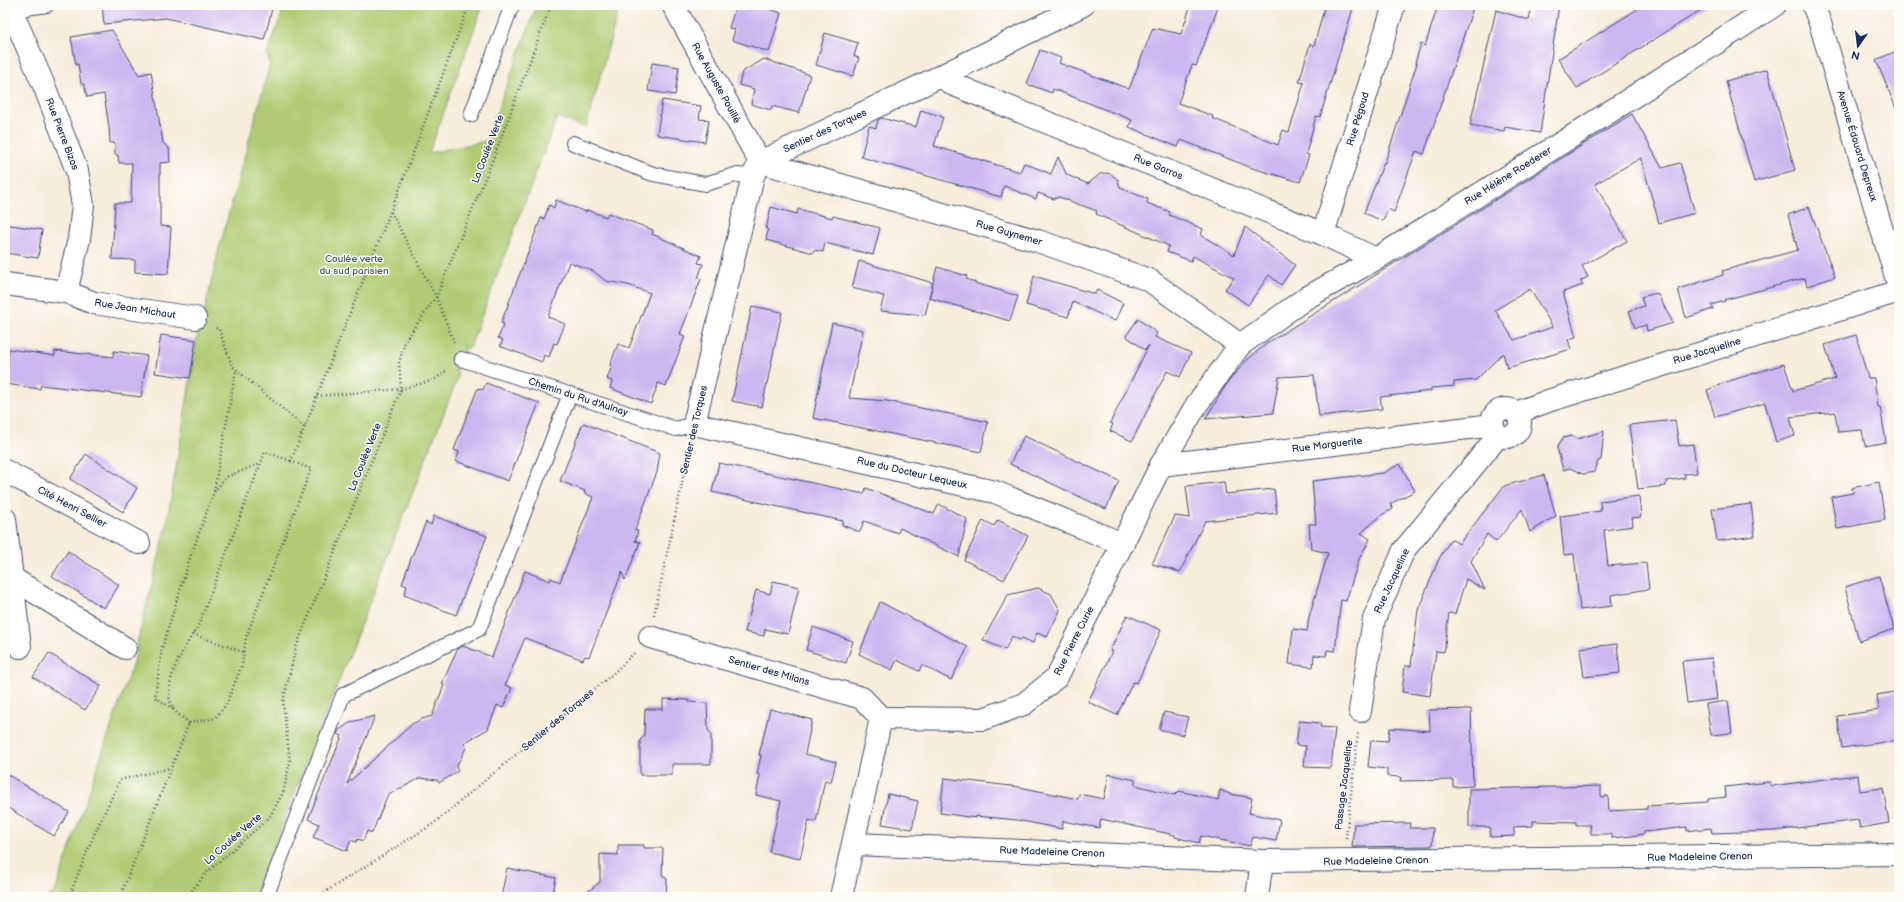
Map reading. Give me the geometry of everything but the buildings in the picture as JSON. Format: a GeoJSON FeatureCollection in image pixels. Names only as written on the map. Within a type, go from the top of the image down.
{"type":"FeatureCollection","features":[{"type":"Feature","properties":{"kind":"street","name":"Rue Auguste Pouillé"},"geometry":{"type":"LineString","coordinates":[[673,5],[757,169]]}},
{"type":"Feature","properties":{"kind":"street","name":"Sentier des Torques"},"geometry":{"type":"LineString","coordinates":[[694,424],[757,169],[1082,5]]}},
{"type":"Feature","properties":{"kind":"street","name":"Rue Pégoud"},"geometry":{"type":"LineString","coordinates":[[1323,234],[1394,5]]}},
{"type":"Feature","properties":{"kind":"street","name":"Rue Hélène Roederer"},"geometry":{"type":"LineString","coordinates":[[1240,345],[1306,298],[1376,259],[1574,135],[1775,5]]}},
{"type":"Feature","properties":{"kind":"street","name":"Avenue Édouard Depreux"},"geometry":{"type":"LineString","coordinates":[[1813,5],[1820,23],[1899,288]]}},
{"type":"Feature","properties":{"kind":"street","name":"Rue Pierre Bizos"},"geometry":{"type":"LineString","coordinates":[[10,8],[45,88],[77,171],[83,205],[79,239],[66,292]]}},
{"type":"Feature","properties":{"kind":"street","name":"Rue Garros"},"geometry":{"type":"LineString","coordinates":[[941,76],[952,84],[1323,234],[1376,259]]}},
{"type":"Feature","properties":{"kind":"street","name":"Rue Guynemer"},"geometry":{"type":"LineString","coordinates":[[757,169],[1038,241],[1148,280],[1240,345]]}},
{"type":"Feature","properties":{"kind":"street","name":"Rue Jean Michaut"},"geometry":{"type":"LineString","coordinates":[[5,284],[66,292],[94,303],[195,318]]}},
{"type":"Feature","properties":{"kind":"street","name":"Rue Jacqueline"},"geometry":{"type":"LineString","coordinates":[[1516,413],[1548,401],[1899,291]]}},
{"type":"Feature","properties":{"kind":"street","name":"Rue Pierre Curie"},"geometry":{"type":"LineString","coordinates":[[881,718],[983,719],[1024,704],[1057,677],[1161,465],[1197,404],[1240,345]]}},
{"type":"Feature","properties":{"kind":"street","name":"Rue Marguerite"},"geometry":{"type":"LineString","coordinates":[[1161,465],[1496,430],[1503,437],[1512,436],[1518,430],[1520,421],[1516,413]]}},
{"type":"Feature","properties":{"kind":"street","name":"Rue du Docteur Lequeux"},"geometry":{"type":"LineString","coordinates":[[694,424],[995,492],[1123,544]]}},
{"type":"Feature","properties":{"kind":"street","name":"Rue Jacqueline"},"geometry":{"type":"LineString","coordinates":[[1360,711],[1374,619],[1404,550],[1496,430]]}},
{"type":"Feature","properties":{"kind":"street","name":"Cité Henri Sellier"},"geometry":{"type":"LineString","coordinates":[[5,471],[139,543]]}},
{"type":"Feature","properties":{"kind":"street"},"geometry":{"type":"LineString","coordinates":[[5,519],[20,648]]}},
{"type":"Feature","properties":{"kind":"street"},"geometry":{"type":"LineString","coordinates":[[12,578],[125,648]]}},
{"type":"Feature","properties":{"kind":"street","name":"Sentier des Milans"},"geometry":{"type":"LineString","coordinates":[[650,637],[862,698],[881,718]]}},
{"type":"Feature","properties":{"kind":"street"},"geometry":{"type":"LineString","coordinates":[[841,897],[881,718]]}},
{"type":"Feature","properties":{"kind":"street","name":"Rue Madeleine Crenon"},"geometry":{"type":"LineString","coordinates":[[853,844],[1262,861],[1899,854]]}},
{"type":"Feature","properties":{"kind":"street"},"geometry":{"type":"LineString","coordinates":[[1257,897],[1262,861]]}},
{"type":"Feature","properties":{"kind":"lane"},"geometry":{"type":"LineString","coordinates":[[10,8],[47,5]]}},
{"type":"Feature","properties":{"kind":"lane"},"geometry":{"type":"LineString","coordinates":[[471,115],[512,5]]}},
{"type":"Feature","properties":{"kind":"lane"},"geometry":{"type":"LineString","coordinates":[[573,143],[653,174],[705,184],[757,169]]}},
{"type":"Feature","properties":{"kind":"lane","name":"Chemin du Ru d'Aulnay"},"geometry":{"type":"LineString","coordinates":[[461,359],[676,429],[694,424]]}},
{"type":"Feature","properties":{"kind":"lane"},"geometry":{"type":"LineString","coordinates":[[266,897],[344,695],[479,628],[570,394]]}},
{"type":"Feature","properties":{"kind":"path"},"geometry":{"type":"LineString","coordinates":[[291,461],[390,212],[469,5]]}},
{"type":"Feature","properties":{"kind":"path","name":"La Coulée Verte"},"geometry":{"type":"LineString","coordinates":[[187,897],[206,873],[269,818],[283,793],[290,762],[283,702],[296,647],[401,389],[399,363],[401,351],[410,333],[436,298],[493,159],[551,5]]}},
{"type":"Feature","properties":{"kind":"path"},"geometry":{"type":"LineString","coordinates":[[317,396],[401,389],[434,380],[461,359],[436,298],[390,212]]}},
{"type":"Feature","properties":{"kind":"path"},"geometry":{"type":"LineString","coordinates":[[195,318],[219,329],[232,366],[304,427]]}},
{"type":"Feature","properties":{"kind":"path"},"geometry":{"type":"LineString","coordinates":[[189,723],[174,709],[155,698],[162,648],[191,555],[214,492],[236,370]]}},
{"type":"Feature","properties":{"kind":"path","name":"Sentier des Torques"},"geometry":{"type":"LineString","coordinates":[[318,897],[433,824],[615,672],[650,637],[694,424]]}},
{"type":"Feature","properties":{"kind":"path"},"geometry":{"type":"LineString","coordinates":[[174,709],[168,688],[186,645],[199,624],[264,452],[291,461],[311,470],[246,637],[242,665],[226,705],[214,718],[189,723]]}},
{"type":"Feature","properties":{"kind":"path"},"geometry":{"type":"LineString","coordinates":[[214,492],[226,477],[260,464]]}},
{"type":"Feature","properties":{"kind":"path"},"geometry":{"type":"LineString","coordinates":[[193,634],[243,652]]}},
{"type":"Feature","properties":{"kind":"path","name":"Passage Jacqueline"},"geometry":{"type":"LineString","coordinates":[[1343,861],[1360,711]]}},
{"type":"Feature","properties":{"kind":"path"},"geometry":{"type":"LineString","coordinates":[[120,897],[189,723]]}},
{"type":"Feature","properties":{"kind":"path"},"geometry":{"type":"LineString","coordinates":[[69,897],[93,837],[120,780],[171,768]]}},
{"type":"Feature","properties":{"kind":"green space","name":"Coulée verte du sud parisien"},"geometry":{"type":"Polygon","coordinates":[[[285,5],[483,5],[429,153],[486,141],[537,5],[620,5],[586,128],[557,117],[470,347],[466,349],[463,345],[467,358],[464,365],[456,369],[458,377],[254,897],[49,897],[50,894],[54,895],[138,648],[136,647],[166,529],[198,332],[202,322],[219,249],[270,64],[267,55],[285,5]]]}}]}
